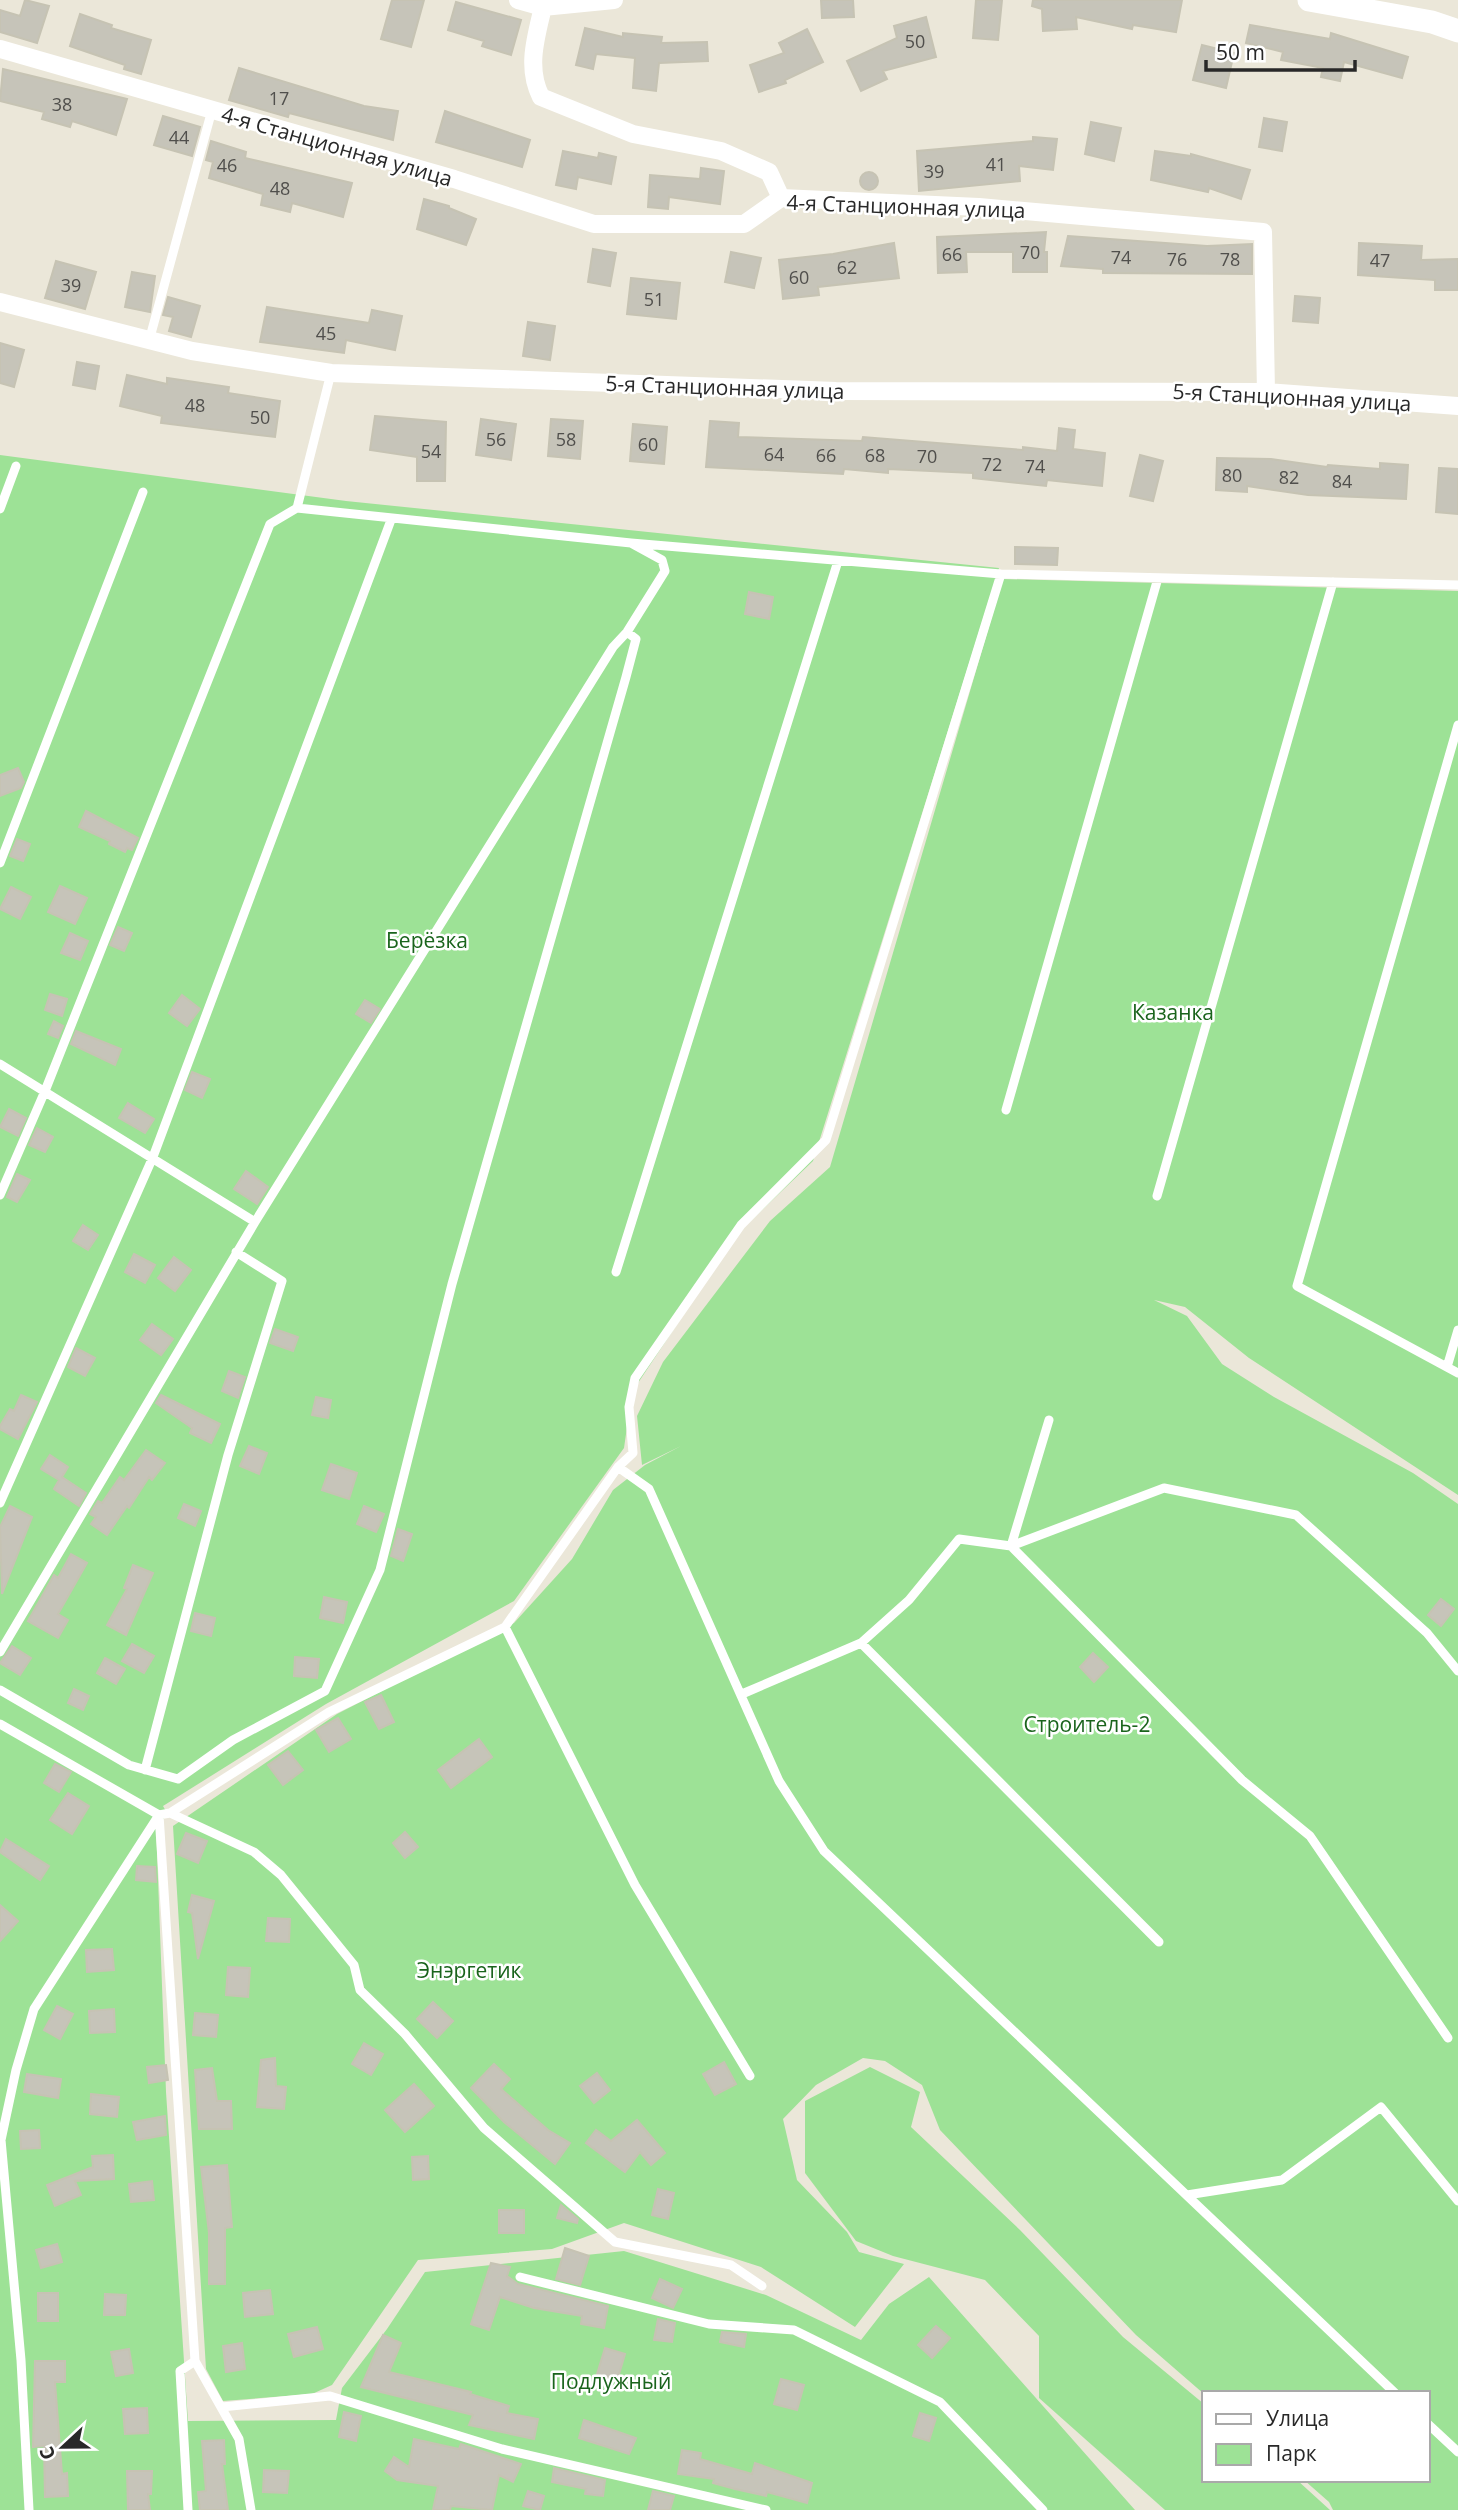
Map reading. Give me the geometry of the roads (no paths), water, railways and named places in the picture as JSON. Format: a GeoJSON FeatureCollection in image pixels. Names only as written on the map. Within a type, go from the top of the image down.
{"type":"FeatureCollection","features":[{"type":"Feature","properties":{"kind":"street"},"geometry":{"type":"LineString","coordinates":[[518,0],[543,7],[614,0]]}},
{"type":"Feature","properties":{"kind":"street"},"geometry":{"type":"LineString","coordinates":[[1309,0],[1432,22],[1458,31]]}},
{"type":"Feature","properties":{"kind":"street"},"geometry":{"type":"LineString","coordinates":[[543,7],[534,44],[532,81],[541,97],[633,134],[721,151],[769,172],[781,198]]}},
{"type":"Feature","properties":{"kind":"street","name":"4-я Станционная улица"},"geometry":{"type":"LineString","coordinates":[[0,49],[454,179],[594,224],[744,224],[781,198],[979,207],[1263,232],[1266,391]]}},
{"type":"Feature","properties":{"kind":"street","name":"5-я Станционная улица"},"geometry":{"type":"LineString","coordinates":[[0,302],[192,351],[331,373],[836,391],[1266,391],[1458,406]]}},
{"type":"Feature","properties":{"kind":"lane"},"geometry":{"type":"LineString","coordinates":[[149,341],[212,110]]}},
{"type":"Feature","properties":{"kind":"lane"},"geometry":{"type":"LineString","coordinates":[[297,508],[331,373]]}},
{"type":"Feature","properties":{"kind":"lane"},"geometry":{"type":"LineString","coordinates":[[0,509],[16,466]]}},
{"type":"Feature","properties":{"kind":"lane"},"geometry":{"type":"LineString","coordinates":[[0,863],[143,492]]}},
{"type":"Feature","properties":{"kind":"lane"},"geometry":{"type":"LineString","coordinates":[[0,1195],[45,1091],[270,524],[297,508],[391,520],[631,543],[1000,574],[1458,585]]}},
{"type":"Feature","properties":{"kind":"lane"},"geometry":{"type":"LineString","coordinates":[[0,1503],[153,1157],[391,520]]}},
{"type":"Feature","properties":{"kind":"lane"},"geometry":{"type":"LineString","coordinates":[[0,1651],[236,1252],[613,647],[627,632],[665,572],[662,560],[631,543]]}},
{"type":"Feature","properties":{"kind":"lane"},"geometry":{"type":"LineString","coordinates":[[616,1272],[838,561]]}},
{"type":"Feature","properties":{"kind":"lane"},"geometry":{"type":"LineString","coordinates":[[1,1726],[159,1815],[170,1813],[329,1712],[505,1627],[618,1467],[633,1453],[629,1407],[635,1378],[741,1225],[826,1140],[1000,574]]}},
{"type":"Feature","properties":{"kind":"lane"},"geometry":{"type":"LineString","coordinates":[[1006,1110],[1158,578]]}},
{"type":"Feature","properties":{"kind":"lane"},"geometry":{"type":"LineString","coordinates":[[1157,1196],[1333,582]]}},
{"type":"Feature","properties":{"kind":"lane"},"geometry":{"type":"LineString","coordinates":[[0,1690],[129,1765],[178,1779],[233,1740],[325,1691],[380,1570],[452,1284],[636,639],[627,632]]}},
{"type":"Feature","properties":{"kind":"lane"},"geometry":{"type":"LineString","coordinates":[[1458,725],[1297,1286],[1458,1373]]}},
{"type":"Feature","properties":{"kind":"lane"},"geometry":{"type":"LineString","coordinates":[[0,1064],[255,1222]]}},
{"type":"Feature","properties":{"kind":"lane"},"geometry":{"type":"LineString","coordinates":[[145,1770],[228,1455],[282,1281],[236,1252]]}},
{"type":"Feature","properties":{"kind":"lane"},"geometry":{"type":"LineString","coordinates":[[1447,1367],[1458,1330]]}},
{"type":"Feature","properties":{"kind":"lane"},"geometry":{"type":"LineString","coordinates":[[1011,1546],[1049,1420]]}},
{"type":"Feature","properties":{"kind":"lane"},"geometry":{"type":"LineString","coordinates":[[618,1467],[649,1489],[779,1781],[824,1851],[1393,2391]]}},
{"type":"Feature","properties":{"kind":"lane"},"geometry":{"type":"LineString","coordinates":[[742,1694],[861,1643],[909,1600],[959,1539],[1011,1546],[1164,1488],[1296,1516],[1427,1633],[1458,1671]]}},
{"type":"Feature","properties":{"kind":"lane"},"geometry":{"type":"LineString","coordinates":[[1011,1546],[1242,1780],[1310,1836],[1448,2038]]}},
{"type":"Feature","properties":{"kind":"lane"},"geometry":{"type":"LineString","coordinates":[[505,1627],[635,1885],[750,2076]]}},
{"type":"Feature","properties":{"kind":"lane"},"geometry":{"type":"LineString","coordinates":[[861,1643],[1159,1942]]}},
{"type":"Feature","properties":{"kind":"lane"},"geometry":{"type":"LineString","coordinates":[[170,1813],[254,1852],[281,1875],[354,1965],[360,1990],[405,2034],[484,2128],[615,2242],[731,2264],[762,2286]]}},
{"type":"Feature","properties":{"kind":"lane"},"geometry":{"type":"LineString","coordinates":[[159,1815],[195,2361],[239,2439],[251,2510]]}},
{"type":"Feature","properties":{"kind":"lane"},"geometry":{"type":"LineString","coordinates":[[29,2510],[21,2360],[1,2140],[16,2070],[34,2009],[159,1815]]}},
{"type":"Feature","properties":{"kind":"lane"},"geometry":{"type":"LineString","coordinates":[[1187,2195],[1282,2180],[1381,2106],[1458,2201]]}},
{"type":"Feature","properties":{"kind":"lane"},"geometry":{"type":"LineString","coordinates":[[520,2277],[709,2323],[794,2330],[940,2402],[1043,2510]]}},
{"type":"Feature","properties":{"kind":"lane"},"geometry":{"type":"LineString","coordinates":[[188,2510],[180,2371],[195,2361]]}},
{"type":"Feature","properties":{"kind":"lane"},"geometry":{"type":"LineString","coordinates":[[222,2407],[330,2396],[502,2449],[766,2510]]}},
{"type":"Feature","properties":{"kind":"lane"},"geometry":{"type":"LineString","coordinates":[[1430,2426],[1458,2452]]}},
{"type":"Feature","properties":{"kind":"park label","name":"Берёзка"},"geometry":{"type":"Point","coordinates":[427,940]}},
{"type":"Feature","properties":{"kind":"park label","name":"Казанка"},"geometry":{"type":"Point","coordinates":[1173,1012]}},
{"type":"Feature","properties":{"kind":"park label","name":"Строитель-2"},"geometry":{"type":"Point","coordinates":[1087,1724]}},
{"type":"Feature","properties":{"kind":"park label","name":"Энэргетик"},"geometry":{"type":"Point","coordinates":[469,1970]}},
{"type":"Feature","properties":{"kind":"park label","name":"Подлужный"},"geometry":{"type":"Point","coordinates":[611,2381]}}]}
